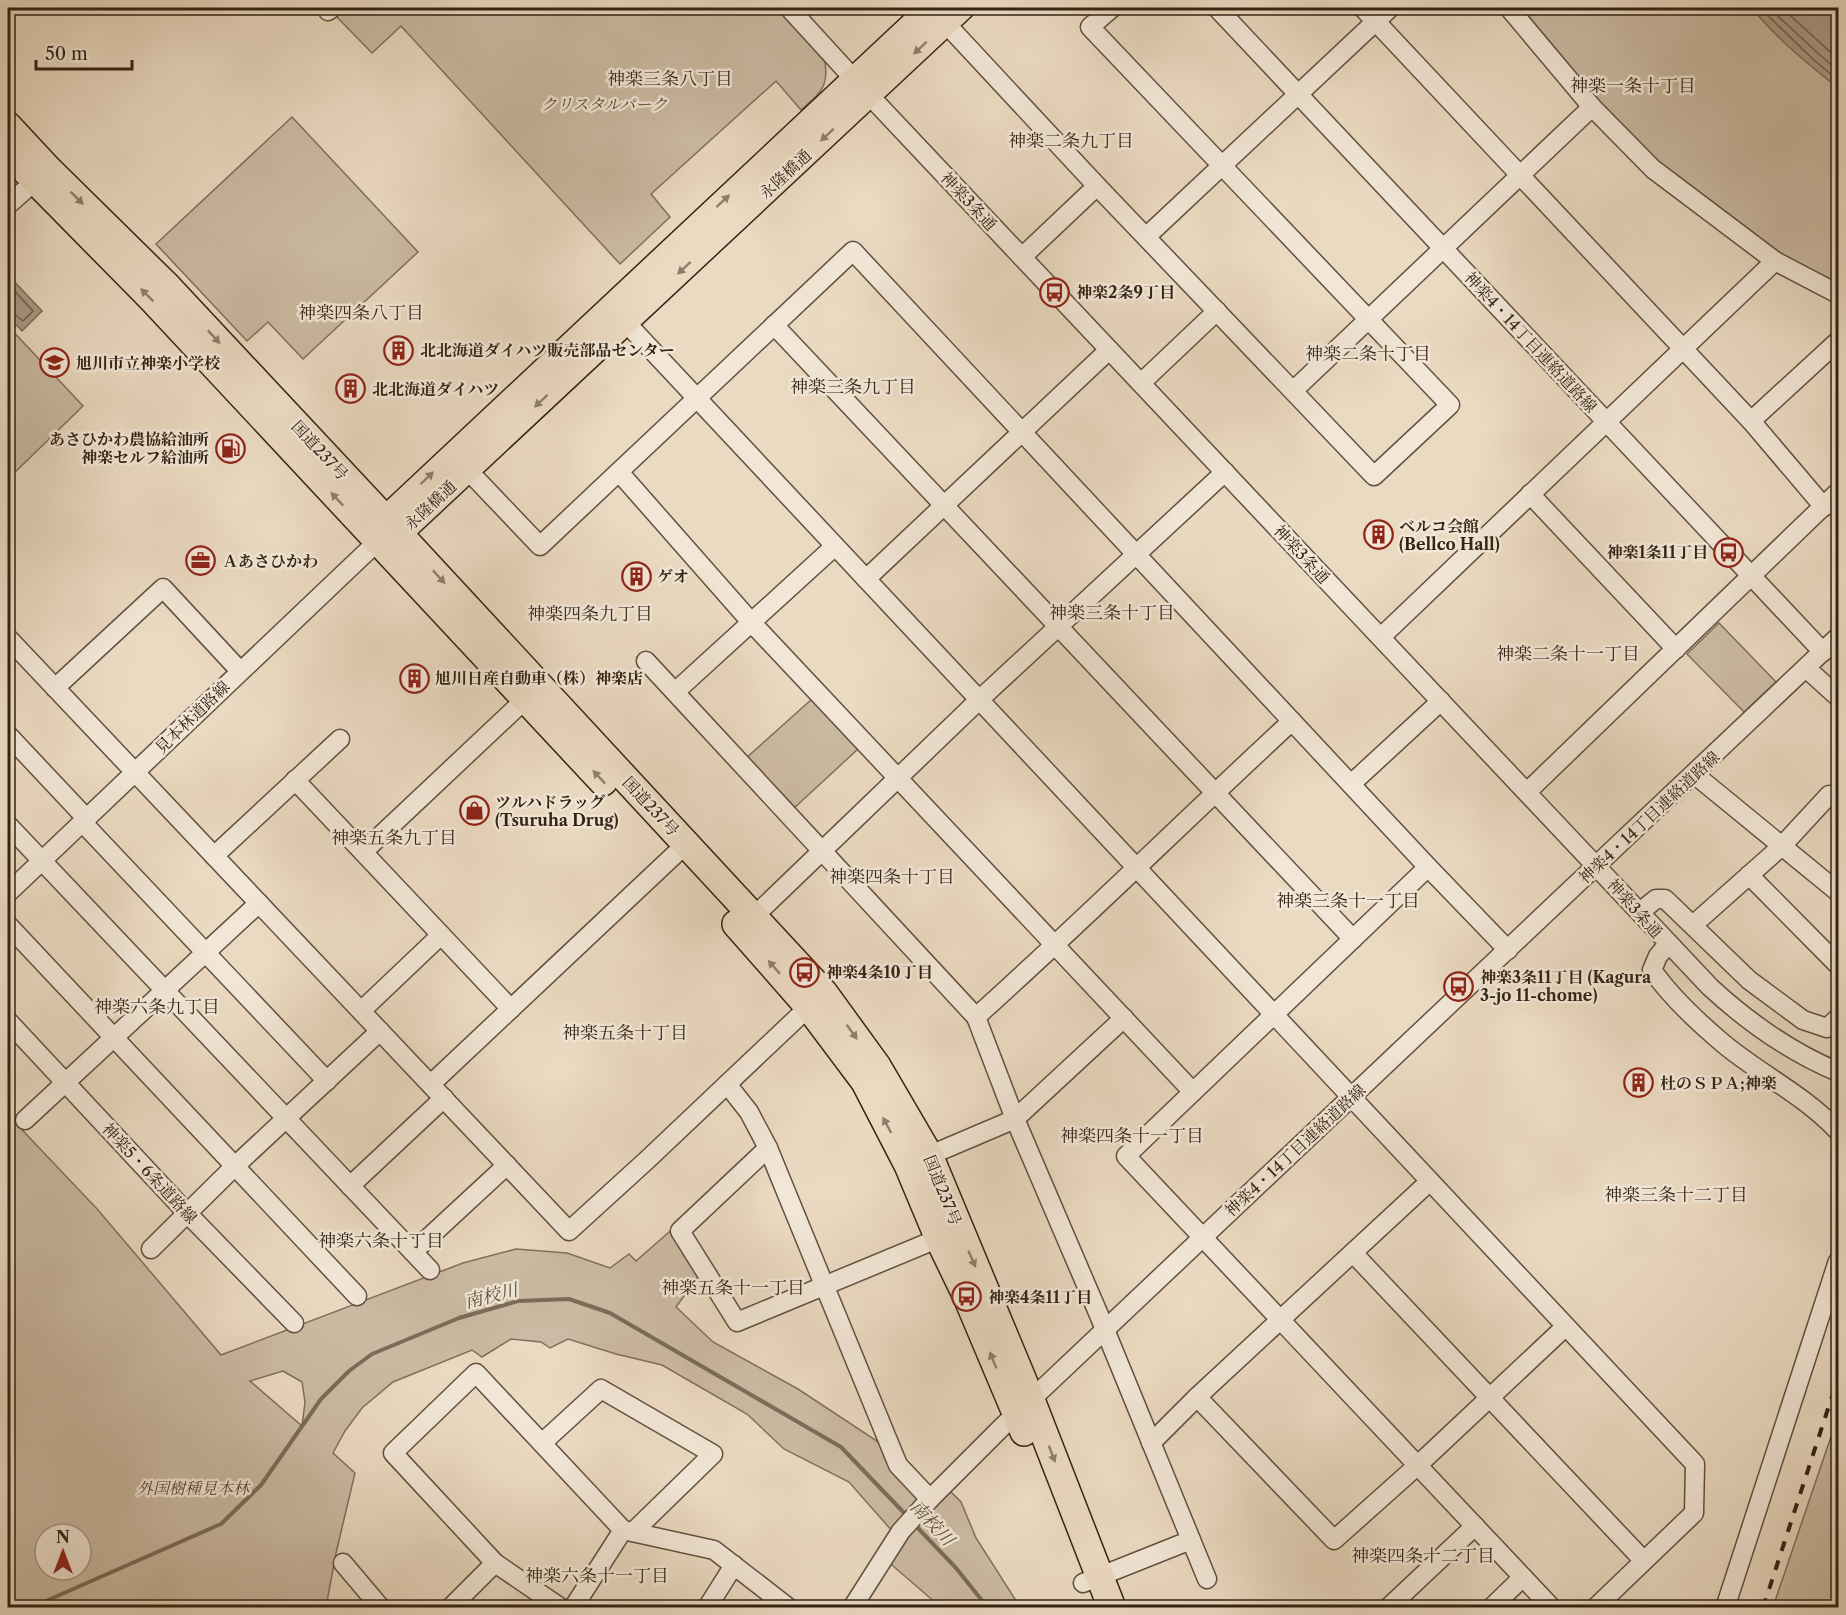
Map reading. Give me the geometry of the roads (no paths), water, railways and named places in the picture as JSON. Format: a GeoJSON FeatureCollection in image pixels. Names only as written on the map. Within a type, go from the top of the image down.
{"type":"FeatureCollection","features":[{"type":"Feature","properties":{"kind":"highway","name":"国道237号"},"geometry":{"type":"LineString","coordinates":[[8,126],[41,176],[152,299],[387,531],[816,1000],[865,1082],[919,1160],[949,1234],[967,1297],[1024,1407],[1092,1589],[1112,1608]]}},
{"type":"Feature","properties":{"kind":"highway","name":"国道237号"},"geometry":{"type":"LineString","coordinates":[[8,153],[41,176]]}},
{"type":"Feature","properties":{"kind":"main road","name":"永隆橋通"},"geometry":{"type":"LineString","coordinates":[[387,531],[862,87],[946,13]]}},
{"type":"Feature","properties":{"kind":"street","name":"神楽3条通"},"geometry":{"type":"LineString","coordinates":[[789,8],[1668,944],[1739,1013],[1795,1051],[1839,1072]]}},
{"type":"Feature","properties":{"kind":"street"},"geometry":{"type":"LineString","coordinates":[[946,13],[1097,186],[1374,476],[1450,405],[1090,27],[1112,8]]}},
{"type":"Feature","properties":{"kind":"street","name":"神楽4・14丁目連絡道路線"},"geometry":{"type":"LineString","coordinates":[[852,1608],[910,1520],[930,1499],[1105,1329],[1823,652],[1217,8]]}},
{"type":"Feature","properties":{"kind":"street"},"geometry":{"type":"LineString","coordinates":[[1363,8],[1750,421],[1824,507]]}},
{"type":"Feature","properties":{"kind":"street"},"geometry":{"type":"LineString","coordinates":[[1147,236],[1390,8]]}},
{"type":"Feature","properties":{"kind":"street"},"geometry":{"type":"LineString","coordinates":[[1509,8],[1592,107],[1653,169],[1775,261],[1839,294]]}},
{"type":"Feature","properties":{"kind":"street"},"geometry":{"type":"LineString","coordinates":[[1293,390],[1592,107]]}},
{"type":"Feature","properties":{"kind":"street"},"geometry":{"type":"LineString","coordinates":[[8,205],[41,176]]}},
{"type":"Feature","properties":{"kind":"street"},"geometry":{"type":"LineString","coordinates":[[1022,257],[1097,186]]}},
{"type":"Feature","properties":{"kind":"street"},"geometry":{"type":"LineString","coordinates":[[459,462],[540,546],[853,251],[1508,950]]}},
{"type":"Feature","properties":{"kind":"street"},"geometry":{"type":"LineString","coordinates":[[1381,637],[1775,261]]}},
{"type":"Feature","properties":{"kind":"street"},"geometry":{"type":"LineString","coordinates":[[1141,383],[1217,311]]}},
{"type":"Feature","properties":{"kind":"street"},"geometry":{"type":"LineString","coordinates":[[618,314],[1695,1464],[1694,1513],[1642,1560],[1607,1604]]}},
{"type":"Feature","properties":{"kind":"street"},"geometry":{"type":"LineString","coordinates":[[774,326],[1353,939]]}},
{"type":"Feature","properties":{"kind":"street"},"geometry":{"type":"LineString","coordinates":[[1750,421],[1839,341]]}},
{"type":"Feature","properties":{"kind":"street"},"geometry":{"type":"LineString","coordinates":[[866,579],[1109,350]]}},
{"type":"Feature","properties":{"kind":"street"},"geometry":{"type":"LineString","coordinates":[[618,472],[751,622],[1193,1092]]}},
{"type":"Feature","properties":{"kind":"street"},"geometry":{"type":"LineString","coordinates":[[747,923],[979,700],[1225,472]]}},
{"type":"Feature","properties":{"kind":"street"},"geometry":{"type":"LineString","coordinates":[[1527,792],[1839,492]]}},
{"type":"Feature","properties":{"kind":"street"},"geometry":{"type":"LineString","coordinates":[[1530,494],[1676,649]]}},
{"type":"Feature","properties":{"kind":"street","name":"見本林道路線"},"geometry":{"type":"LineString","coordinates":[[8,893],[387,531]]}},
{"type":"Feature","properties":{"kind":"street"},"geometry":{"type":"LineString","coordinates":[[675,692],[835,546]]}},
{"type":"Feature","properties":{"kind":"street"},"geometry":{"type":"LineString","coordinates":[[55,688],[163,588],[240,671]]}},
{"type":"Feature","properties":{"kind":"street"},"geometry":{"type":"LineString","coordinates":[[1823,652],[1839,637]]}},
{"type":"Feature","properties":{"kind":"street"},"geometry":{"type":"LineString","coordinates":[[10,644],[135,772],[569,1231],[816,1000]]}},
{"type":"Feature","properties":{"kind":"street"},"geometry":{"type":"LineString","coordinates":[[646,661],[976,1017],[1015,1119],[1105,1329],[1207,1579]]}},
{"type":"Feature","properties":{"kind":"street"},"geometry":{"type":"LineString","coordinates":[[1806,668],[1839,697]]}},
{"type":"Feature","properties":{"kind":"street"},"geometry":{"type":"LineString","coordinates":[[363,852],[533,693]]}},
{"type":"Feature","properties":{"kind":"street"},"geometry":{"type":"LineString","coordinates":[[1351,784],[1441,701]]}},
{"type":"Feature","properties":{"kind":"street"},"geometry":{"type":"LineString","coordinates":[[976,1017],[1055,946],[1135,867],[1292,722]]}},
{"type":"Feature","properties":{"kind":"street"},"geometry":{"type":"LineString","coordinates":[[8,735],[205,953],[327,1081]]}},
{"type":"Feature","properties":{"kind":"street"},"geometry":{"type":"LineString","coordinates":[[214,856],[340,739]]}},
{"type":"Feature","properties":{"kind":"street"},"geometry":{"type":"LineString","coordinates":[[1694,774],[1839,892]]}},
{"type":"Feature","properties":{"kind":"street"},"geometry":{"type":"LineString","coordinates":[[295,780],[511,1009]]}},
{"type":"Feature","properties":{"kind":"street"},"geometry":{"type":"LineString","coordinates":[[1693,925],[1782,846],[1829,795]]}},
{"type":"Feature","properties":{"kind":"street"},"geometry":{"type":"LineString","coordinates":[[8,825],[430,1270]]}},
{"type":"Feature","properties":{"kind":"street"},"geometry":{"type":"LineString","coordinates":[[431,1084],[680,850]]}},
{"type":"Feature","properties":{"kind":"street"},"geometry":{"type":"LineString","coordinates":[[1428,867],[1126,1156],[1551,1608]]}},
{"type":"Feature","properties":{"kind":"street"},"geometry":{"type":"LineString","coordinates":[[1749,875],[1839,965]]}},
{"type":"Feature","properties":{"kind":"street"},"geometry":{"type":"LineString","coordinates":[[1640,912],[1656,899],[1665,899],[1749,981],[1803,1020],[1827,1028],[1839,1018]]}},
{"type":"Feature","properties":{"kind":"street"},"geometry":{"type":"LineString","coordinates":[[24,1120],[259,903]]}},
{"type":"Feature","properties":{"kind":"street"},"geometry":{"type":"LineString","coordinates":[[8,925],[357,1296]]}},
{"type":"Feature","properties":{"kind":"street"},"geometry":{"type":"LineString","coordinates":[[361,1011],[441,935]]}},
{"type":"Feature","properties":{"kind":"street"},"geometry":{"type":"LineString","coordinates":[[1668,944],[1658,956],[1652,970],[1664,987],[1726,1045],[1819,1111],[1839,1131]]}},
{"type":"Feature","properties":{"kind":"street"},"geometry":{"type":"LineString","coordinates":[[919,1160],[1015,1119],[1124,1018]]}},
{"type":"Feature","properties":{"kind":"street","name":"神楽5・6条道路線"},"geometry":{"type":"LineString","coordinates":[[8,1021],[187,1213],[294,1323]]}},
{"type":"Feature","properties":{"kind":"street"},"geometry":{"type":"LineString","coordinates":[[151,1249],[235,1166],[380,1031]]}},
{"type":"Feature","properties":{"kind":"street"},"geometry":{"type":"LineString","coordinates":[[727,1084],[749,1112],[768,1148],[898,1466],[930,1499]]}},
{"type":"Feature","properties":{"kind":"street"},"geometry":{"type":"LineString","coordinates":[[350,1186],[444,1098]]}},
{"type":"Feature","properties":{"kind":"street"},"geometry":{"type":"LineString","coordinates":[[768,1148],[680,1230],[737,1322],[949,1234]]}},
{"type":"Feature","properties":{"kind":"street"},"geometry":{"type":"LineString","coordinates":[[413,1252],[507,1165]]}},
{"type":"Feature","properties":{"kind":"street"},"geometry":{"type":"LineString","coordinates":[[1151,1443],[1197,1397],[1429,1182]]}},
{"type":"Feature","properties":{"kind":"street"},"geometry":{"type":"LineString","coordinates":[[1353,1253],[1642,1560]]}},
{"type":"Feature","properties":{"kind":"street"},"geometry":{"type":"LineString","coordinates":[[1725,1608],[1839,1261]]}},
{"type":"Feature","properties":{"kind":"street"},"geometry":{"type":"LineString","coordinates":[[1197,1397],[1334,1540],[1418,1465],[1565,1327]]}},
{"type":"Feature","properties":{"kind":"street"},"geometry":{"type":"LineString","coordinates":[[561,1608],[495,1563],[393,1453],[476,1373],[628,1531],[714,1550],[789,1608]]}},
{"type":"Feature","properties":{"kind":"street"},"geometry":{"type":"LineString","coordinates":[[542,1443],[601,1389],[713,1454],[628,1531],[573,1608]]}},
{"type":"Feature","properties":{"kind":"street"},"geometry":{"type":"LineString","coordinates":[[1388,1608],[1475,1526]]}},
{"type":"Feature","properties":{"kind":"street"},"geometry":{"type":"LineString","coordinates":[[1092,1589],[1191,1540]]}},
{"type":"Feature","properties":{"kind":"street"},"geometry":{"type":"LineString","coordinates":[[343,1563],[381,1608]]}},
{"type":"Feature","properties":{"kind":"street"},"geometry":{"type":"LineString","coordinates":[[450,1608],[495,1563]]}},
{"type":"Feature","properties":{"kind":"street"},"geometry":{"type":"LineString","coordinates":[[707,1608],[734,1565]]}},
{"type":"Feature","properties":{"kind":"street"},"geometry":{"type":"LineString","coordinates":[[1491,1608],[1523,1577]]}},
{"type":"Feature","properties":{"kind":"water"},"geometry":{"type":"Polygon","coordinates":[[[1752,8],[1838,8],[1838,88],[1782,40],[1752,8]]]}},
{"type":"Feature","properties":{"kind":"water"},"geometry":{"type":"Polygon","coordinates":[[[8,275],[42,311],[22,331],[8,316],[8,275]]]}},
{"type":"Feature","properties":{"kind":"waterway","name":"南校川"},"geometry":{"type":"LineString","coordinates":[[30,1608],[221,1524],[261,1485],[321,1399],[349,1371],[372,1354],[459,1318],[518,1301],[569,1299],[610,1313],[841,1447],[908,1517]]}},
{"type":"Feature","properties":{"kind":"waterway","name":"南校川"},"geometry":{"type":"LineString","coordinates":[[915,1525],[956,1568],[988,1608]]}},
{"type":"Feature","properties":{"kind":"railway"},"geometry":{"type":"LineString","coordinates":[[1763,1608],[1838,1378]]}},
{"type":"Feature","properties":{"kind":"place","name":"神楽2条9丁目"},"geometry":{"type":"Point","coordinates":[1055,292]}},
{"type":"Feature","properties":{"kind":"place","name":"北北海道ダイハツ販売部品センター"},"geometry":{"type":"Point","coordinates":[399,350]}},
{"type":"Feature","properties":{"kind":"place","name":"旭川市立神楽小学校"},"geometry":{"type":"Point","coordinates":[55,363]}},
{"type":"Feature","properties":{"kind":"place","name":"北北海道ダイハツ"},"geometry":{"type":"Point","coordinates":[351,389]}},
{"type":"Feature","properties":{"kind":"place","name":"あさひかわ農協給油所 神楽セルフ給油所"},"geometry":{"type":"Point","coordinates":[230,448]}},
{"type":"Feature","properties":{"kind":"place","name":"ベルコ会館 (Bellco Hall)"},"geometry":{"type":"Point","coordinates":[1378,535]}},
{"type":"Feature","properties":{"kind":"place","name":"神楽1条11丁目"},"geometry":{"type":"Point","coordinates":[1729,552]}},
{"type":"Feature","properties":{"kind":"place","name":"Ａあさひかわ"},"geometry":{"type":"Point","coordinates":[201,561]}},
{"type":"Feature","properties":{"kind":"place","name":"ゲオ"},"geometry":{"type":"Point","coordinates":[636,576]}},
{"type":"Feature","properties":{"kind":"place","name":"旭川日産自動車（株）神楽店"},"geometry":{"type":"Point","coordinates":[414,678]}},
{"type":"Feature","properties":{"kind":"place","name":"ツルハドラッグ (Tsuruha Drug)"},"geometry":{"type":"Point","coordinates":[474,811]}},
{"type":"Feature","properties":{"kind":"place","name":"神楽4条10丁目"},"geometry":{"type":"Point","coordinates":[805,972]}},
{"type":"Feature","properties":{"kind":"place","name":"神楽3条11丁目 (Kagura 3-jo 11-chome)"},"geometry":{"type":"Point","coordinates":[1459,986]}},
{"type":"Feature","properties":{"kind":"place","name":"杜のＳＰＡ;神楽"},"geometry":{"type":"Point","coordinates":[1639,1083]}},
{"type":"Feature","properties":{"kind":"place","name":"神楽4条11丁目"},"geometry":{"type":"Point","coordinates":[967,1297]}},
{"type":"Feature","properties":{"kind":"district","name":"神楽三条八丁目"},"geometry":{"type":"Point","coordinates":[670,79]}},
{"type":"Feature","properties":{"kind":"district","name":"神楽一条十丁目"},"geometry":{"type":"Point","coordinates":[1633,86]}},
{"type":"Feature","properties":{"kind":"district","name":"神楽二条九丁目"},"geometry":{"type":"Point","coordinates":[1071,141]}},
{"type":"Feature","properties":{"kind":"district","name":"神楽四条八丁目"},"geometry":{"type":"Point","coordinates":[361,313]}},
{"type":"Feature","properties":{"kind":"district","name":"神楽二条十丁目"},"geometry":{"type":"Point","coordinates":[1368,354]}},
{"type":"Feature","properties":{"kind":"district","name":"神楽三条九丁目"},"geometry":{"type":"Point","coordinates":[853,387]}},
{"type":"Feature","properties":{"kind":"district","name":"神楽三条十丁目"},"geometry":{"type":"Point","coordinates":[1112,613]}},
{"type":"Feature","properties":{"kind":"district","name":"神楽四条九丁目"},"geometry":{"type":"Point","coordinates":[590,614]}},
{"type":"Feature","properties":{"kind":"district","name":"神楽二条十一丁目"},"geometry":{"type":"Point","coordinates":[1568,654]}},
{"type":"Feature","properties":{"kind":"district","name":"神楽五条九丁目"},"geometry":{"type":"Point","coordinates":[394,838]}},
{"type":"Feature","properties":{"kind":"district","name":"神楽四条十丁目"},"geometry":{"type":"Point","coordinates":[892,877]}},
{"type":"Feature","properties":{"kind":"district","name":"神楽三条十一丁目"},"geometry":{"type":"Point","coordinates":[1348,901]}},
{"type":"Feature","properties":{"kind":"district","name":"神楽六条九丁目"},"geometry":{"type":"Point","coordinates":[157,1007]}},
{"type":"Feature","properties":{"kind":"district","name":"神楽五条十丁目"},"geometry":{"type":"Point","coordinates":[625,1033]}},
{"type":"Feature","properties":{"kind":"district","name":"神楽四条十一丁目"},"geometry":{"type":"Point","coordinates":[1132,1136]}},
{"type":"Feature","properties":{"kind":"district","name":"神楽三条十二丁目"},"geometry":{"type":"Point","coordinates":[1676,1195]}},
{"type":"Feature","properties":{"kind":"district","name":"神楽六条十丁目"},"geometry":{"type":"Point","coordinates":[381,1241]}},
{"type":"Feature","properties":{"kind":"district","name":"神楽五条十一丁目"},"geometry":{"type":"Point","coordinates":[733,1288]}},
{"type":"Feature","properties":{"kind":"district","name":"神楽四条十二丁目"},"geometry":{"type":"Point","coordinates":[1423,1556]}},
{"type":"Feature","properties":{"kind":"district","name":"神楽六条十一丁目"},"geometry":{"type":"Point","coordinates":[597,1576]}},
{"type":"Feature","properties":{"kind":"park label","name":"クリスタルパーク"},"geometry":{"type":"Point","coordinates":[604,104]}},
{"type":"Feature","properties":{"kind":"park label","name":"外国樹種見本林"},"geometry":{"type":"Point","coordinates":[193,1488]}}]}
